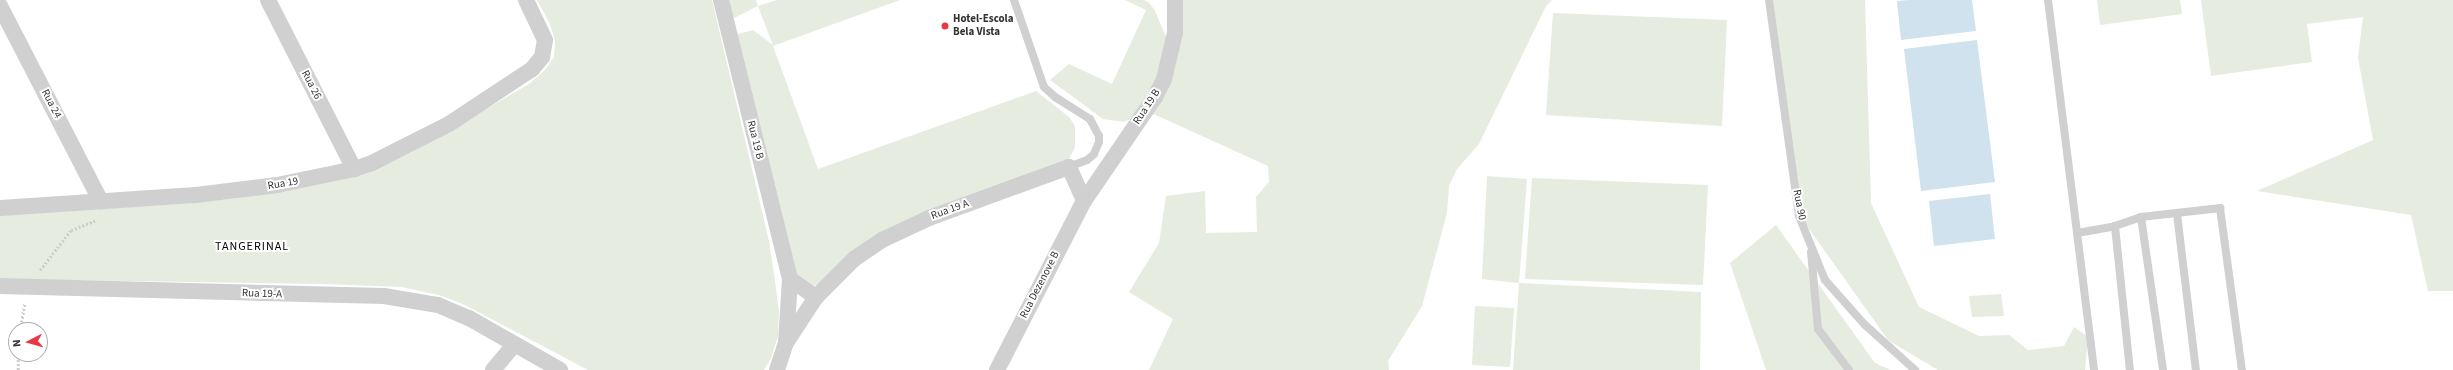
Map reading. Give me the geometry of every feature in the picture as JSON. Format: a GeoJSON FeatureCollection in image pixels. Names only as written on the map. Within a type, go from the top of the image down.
{"type":"FeatureCollection","features":[{"type":"Feature","properties":{"kind":"street","name":"Rua 26"},"geometry":{"type":"LineString","coordinates":[[268,0],[354,169]]}},
{"type":"Feature","properties":{"kind":"street","name":"Rua 19"},"geometry":{"type":"LineString","coordinates":[[0,208],[196,195],[277,186],[354,169],[397,152],[449,124],[524,75],[536,64],[544,49],[545,40],[526,0]]}},
{"type":"Feature","properties":{"kind":"street","name":"Rua 19 B"},"geometry":{"type":"LineString","coordinates":[[721,0],[790,279],[786,342]]}},
{"type":"Feature","properties":{"kind":"street","name":"Rua 19 B"},"geometry":{"type":"LineString","coordinates":[[1084,201],[1155,97],[1164,79],[1175,33],[1173,1]]}},
{"type":"Feature","properties":{"kind":"street","name":"Rua 24"},"geometry":{"type":"LineString","coordinates":[[0,6],[101,202]]}},
{"type":"Feature","properties":{"kind":"street"},"geometry":{"type":"LineString","coordinates":[[1069,167],[1084,201]]}},
{"type":"Feature","properties":{"kind":"street","name":"Rua 19 A"},"geometry":{"type":"LineString","coordinates":[[786,342],[816,297],[854,259],[882,240],[936,215],[1069,167]]}},
{"type":"Feature","properties":{"kind":"street","name":"Rua Dezenove B"},"geometry":{"type":"LineString","coordinates":[[997,370],[1084,201]]}},
{"type":"Feature","properties":{"kind":"street"},"geometry":{"type":"LineString","coordinates":[[790,279],[816,297]]}},
{"type":"Feature","properties":{"kind":"street","name":"Rua 19-A"},"geometry":{"type":"LineString","coordinates":[[0,286],[384,296],[438,305],[469,318],[560,370]]}},
{"type":"Feature","properties":{"kind":"street"},"geometry":{"type":"LineString","coordinates":[[777,370],[786,342]]}},
{"type":"Feature","properties":{"kind":"street"},"geometry":{"type":"LineString","coordinates":[[493,370],[514,345]]}},
{"type":"Feature","properties":{"kind":"lane"},"geometry":{"type":"LineString","coordinates":[[1014,0],[1044,87],[1055,97],[1090,119],[1099,136],[1099,142],[1094,154],[1087,160],[1069,167]]}},
{"type":"Feature","properties":{"kind":"lane","name":"Rua 90"},"geometry":{"type":"LineString","coordinates":[[1768,0],[1799,216],[1825,280],[1864,324],[1915,370]]}},
{"type":"Feature","properties":{"kind":"lane"},"geometry":{"type":"LineString","coordinates":[[2048,0],[2094,370]]}},
{"type":"Feature","properties":{"kind":"lane"},"geometry":{"type":"LineString","coordinates":[[2077,233],[2115,226],[2142,217],[2220,208],[2242,370]]}},
{"type":"Feature","properties":{"kind":"lane"},"geometry":{"type":"LineString","coordinates":[[2177,214],[2196,370]]}},
{"type":"Feature","properties":{"kind":"lane"},"geometry":{"type":"LineString","coordinates":[[2142,217],[2163,370]]}},
{"type":"Feature","properties":{"kind":"lane"},"geometry":{"type":"LineString","coordinates":[[2115,226],[2130,370]]}},
{"type":"Feature","properties":{"kind":"lane"},"geometry":{"type":"LineString","coordinates":[[1810,243],[1818,329],[1849,370]]}},
{"type":"Feature","properties":{"kind":"path"},"geometry":{"type":"LineString","coordinates":[[21,322],[28,287],[71,230],[98,219],[102,209],[101,202]]}},
{"type":"Feature","properties":{"kind":"shaded area"},"geometry":{"type":"Polygon","coordinates":[[[537,0],[712,0],[769,241],[775,281],[779,311],[778,336],[771,358],[764,370],[588,370],[463,304],[439,295],[401,287],[323,284],[0,279],[0,215],[181,204],[231,199],[387,164],[412,152],[529,84],[545,70],[554,57],[555,41],[550,24],[537,0]]]}},
{"type":"Feature","properties":{"kind":"shaded area"},"geometry":{"type":"Polygon","coordinates":[[[724,0],[756,0],[758,6],[728,21],[724,0]]]}},
{"type":"Feature","properties":{"kind":"shaded area"},"geometry":{"type":"Polygon","coordinates":[[[777,0],[900,0],[773,46],[818,169],[1036,91],[1069,117],[1075,126],[1075,147],[1066,165],[921,218],[820,284],[811,286],[797,280],[731,36],[753,30],[773,45],[758,6],[777,0]]]}},
{"type":"Feature","properties":{"kind":"shaded area"},"geometry":{"type":"Polygon","coordinates":[[[1125,0],[1144,0],[1148,2],[1154,9],[1168,41],[1167,62],[1134,117],[1124,122],[1103,119],[1050,80],[1069,64],[1112,84],[1146,10],[1125,0]]]}},
{"type":"Feature","properties":{"kind":"shaded area"},"geometry":{"type":"Polygon","coordinates":[[[1178,0],[1552,0],[1546,6],[1479,144],[1457,169],[1449,186],[1447,213],[1422,306],[1388,361],[1389,370],[1149,370],[1173,319],[1129,292],[1159,243],[1166,196],[1205,191],[1206,233],[1257,232],[1256,197],[1269,182],[1268,166],[1147,111],[1178,0]]]}},
{"type":"Feature","properties":{"kind":"shaded area"},"geometry":{"type":"Polygon","coordinates":[[[1773,0],[1865,0],[1871,203],[1919,307],[1979,336],[2009,335],[2028,350],[2064,346],[2074,327],[2088,337],[2085,370],[1938,370],[1888,340],[1795,209],[1773,0]]]}},
{"type":"Feature","properties":{"kind":"shaded area"},"geometry":{"type":"Polygon","coordinates":[[[2097,0],[2180,0],[2182,14],[2100,25],[2097,0]]]}},
{"type":"Feature","properties":{"kind":"shaded area"},"geometry":{"type":"Polygon","coordinates":[[[2201,0],[2453,0],[2453,291],[2428,291],[2411,215],[2257,191],[2373,140],[2358,58],[2363,17],[2307,24],[2312,62],[2211,76],[2201,0]]]}},
{"type":"Feature","properties":{"kind":"shaded area"},"geometry":{"type":"Polygon","coordinates":[[[1553,13],[1727,20],[1722,126],[1546,115],[1553,13]]]}},
{"type":"Feature","properties":{"kind":"shaded area"},"geometry":{"type":"Polygon","coordinates":[[[1487,176],[1527,179],[1519,283],[1482,279],[1487,176]]]}},
{"type":"Feature","properties":{"kind":"shaded area"},"geometry":{"type":"Polygon","coordinates":[[[1532,178],[1708,185],[1703,285],[1525,279],[1532,178]]]}},
{"type":"Feature","properties":{"kind":"shaded area"},"geometry":{"type":"Polygon","coordinates":[[[1776,225],[1875,363],[1891,370],[1766,370],[1730,263],[1776,225]]]}},
{"type":"Feature","properties":{"kind":"shaded area"},"geometry":{"type":"Polygon","coordinates":[[[1519,283],[1701,292],[1700,370],[1513,370],[1519,283]]]}},
{"type":"Feature","properties":{"kind":"shaded area"},"geometry":{"type":"Polygon","coordinates":[[[2001,294],[2004,316],[1972,317],[1969,296],[2001,294]]]}},
{"type":"Feature","properties":{"kind":"shaded area"},"geometry":{"type":"Polygon","coordinates":[[[1475,306],[1514,308],[1510,367],[1472,365],[1475,306]]]}},
{"type":"Feature","properties":{"kind":"water"},"geometry":{"type":"Polygon","coordinates":[[[1972,0],[1976,31],[1901,40],[1897,1],[1972,0]]]}},
{"type":"Feature","properties":{"kind":"water"},"geometry":{"type":"Polygon","coordinates":[[[1977,40],[1995,182],[1921,191],[1904,49],[1977,40]]]}},
{"type":"Feature","properties":{"kind":"water"},"geometry":{"type":"Polygon","coordinates":[[[1990,194],[1995,239],[1934,246],[1929,201],[1990,194]]]}},
{"type":"Feature","properties":{"kind":"place","name":"Hotel-Escola Bela Vista"},"geometry":{"type":"Point","coordinates":[945,26]}},
{"type":"Feature","properties":{"kind":"district","name":"TANGERINAL"},"geometry":{"type":"Point","coordinates":[252,247]}}]}
